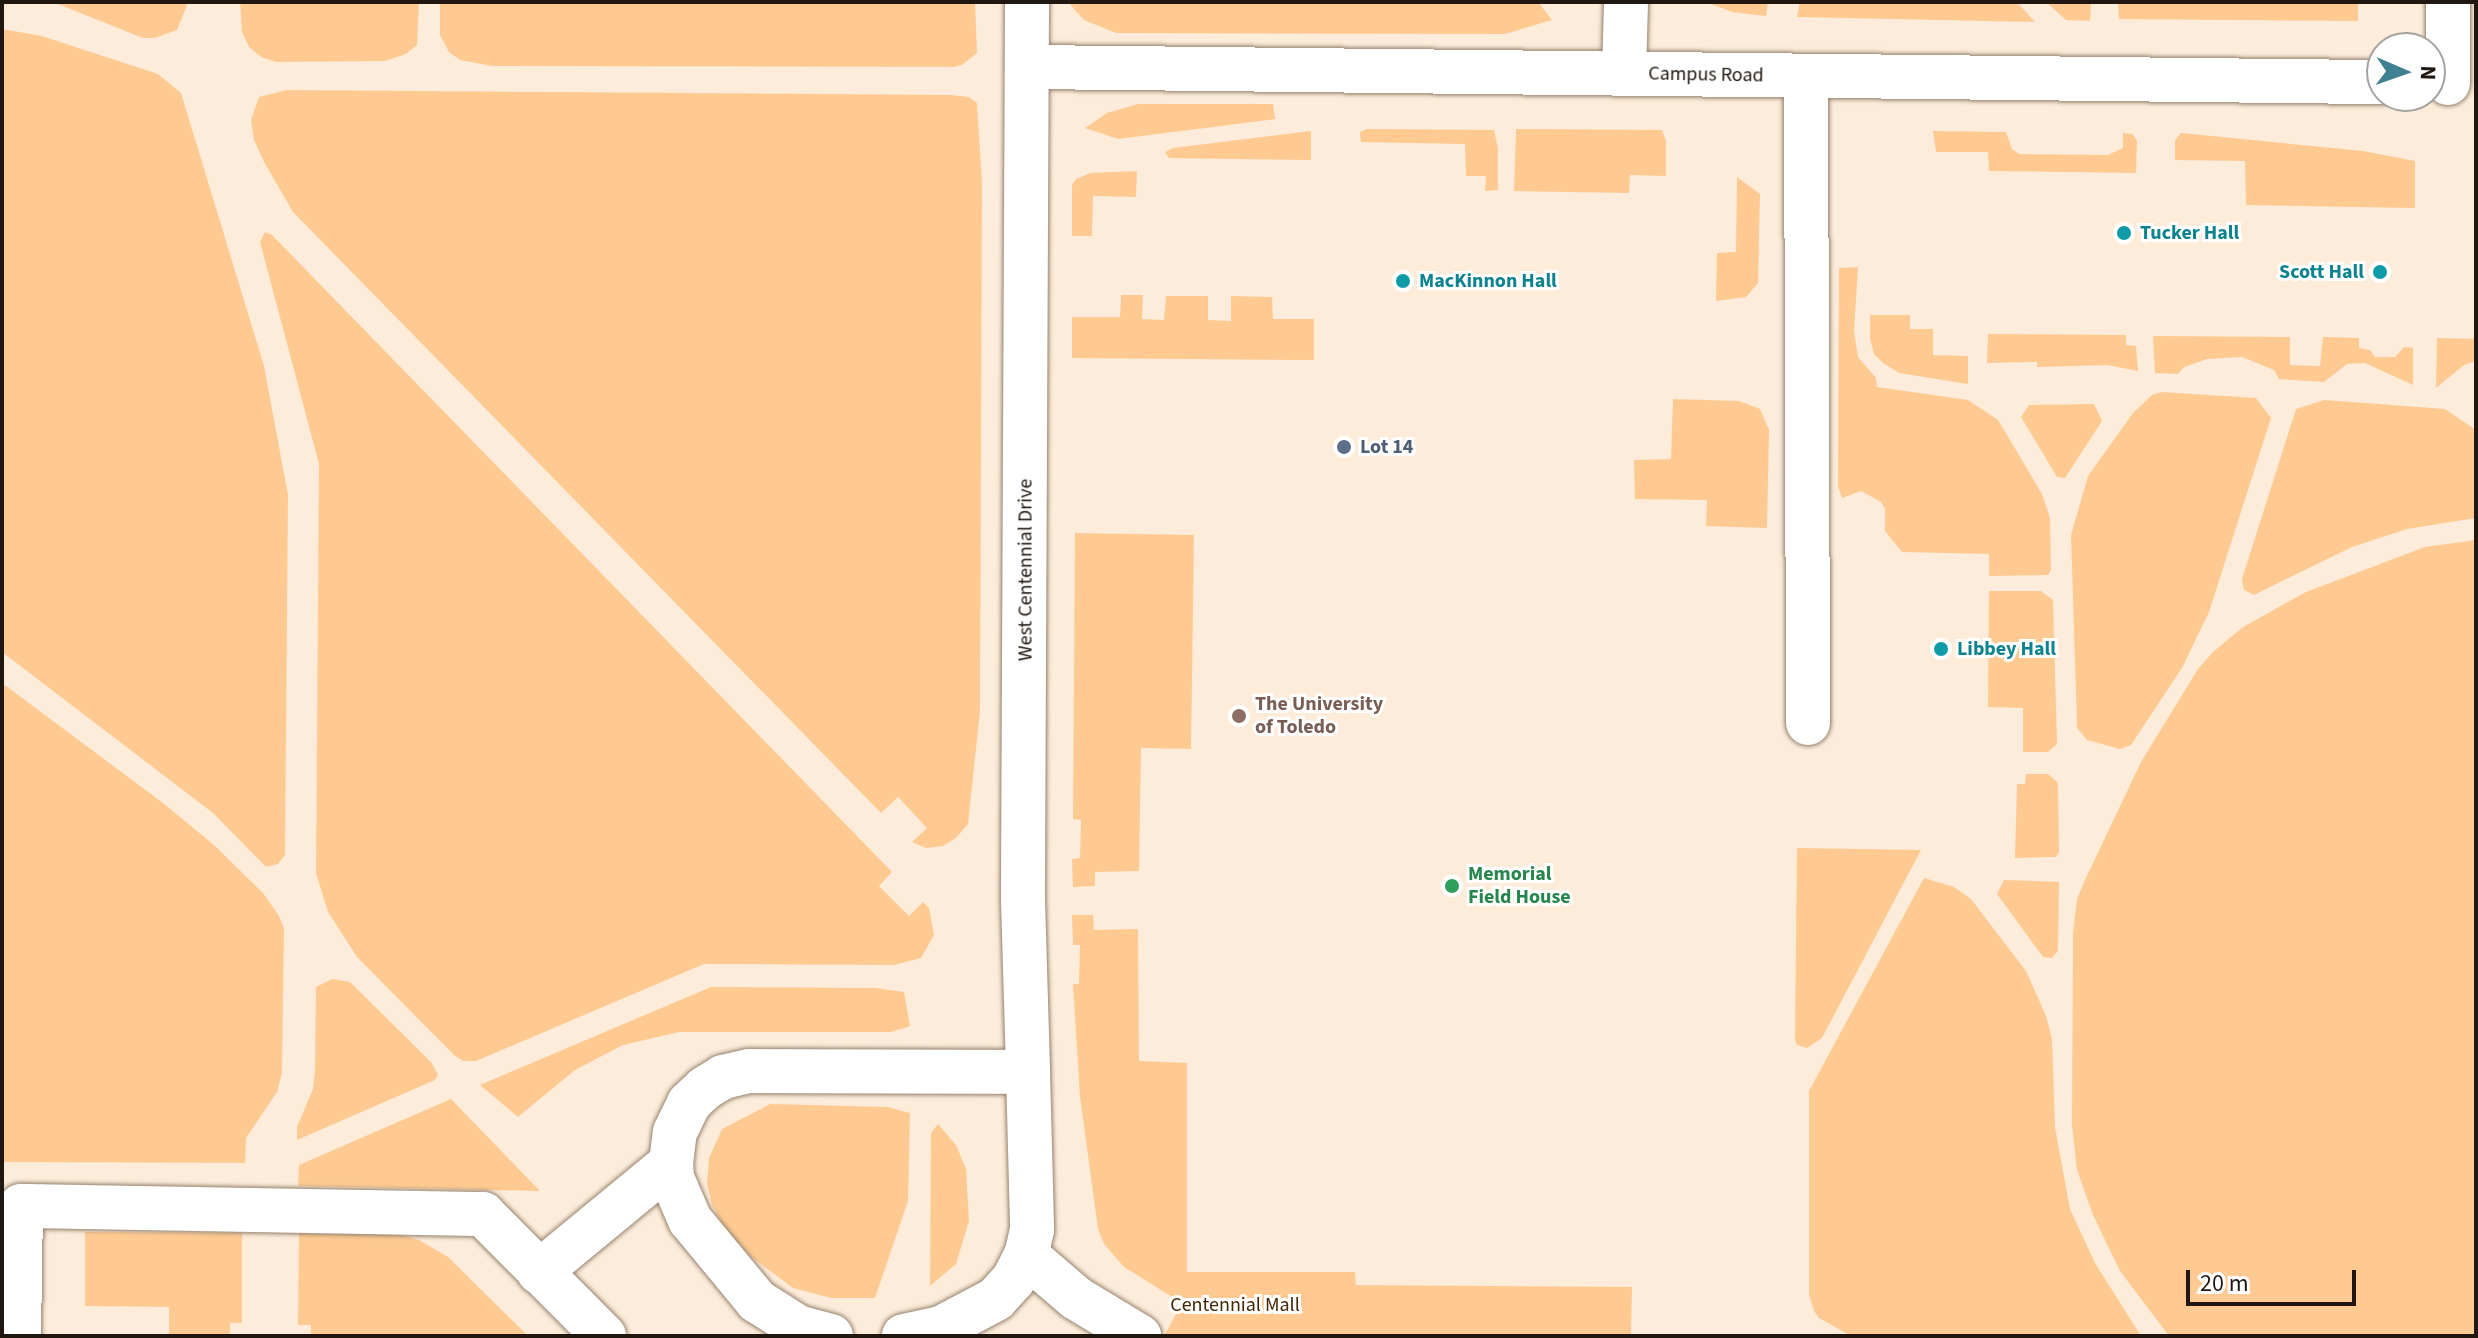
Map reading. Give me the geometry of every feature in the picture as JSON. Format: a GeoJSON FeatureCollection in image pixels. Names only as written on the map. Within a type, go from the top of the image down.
{"type":"FeatureCollection","features":[{"type":"Feature","properties":{"kind":"street","name":"West Centennial Drive"},"geometry":{"type":"LineString","coordinates":[[904,1336],[941,1328],[996,1299],[1013,1280],[1026,1255],[1032,1230],[1023,884],[1030,67],[1027,2]]}},
{"type":"Feature","properties":{"kind":"street"},"geometry":{"type":"LineString","coordinates":[[1624,74],[1626,2]]}},
{"type":"Feature","properties":{"kind":"street"},"geometry":{"type":"LineString","coordinates":[[2448,2],[2451,83]]}},
{"type":"Feature","properties":{"kind":"street","name":"Campus Road"},"geometry":{"type":"LineString","coordinates":[[1030,67],[2366,82]]}},
{"type":"Feature","properties":{"kind":"street"},"geometry":{"type":"LineString","coordinates":[[1806,76],[1808,723]]}},
{"type":"Feature","properties":{"kind":"street"},"geometry":{"type":"LineString","coordinates":[[831,1336],[798,1327],[776,1316],[738,1282],[690,1220],[672,1178],[671,1146],[680,1118],[705,1088],[723,1077],[749,1071],[1028,1072]]}},
{"type":"Feature","properties":{"kind":"street"},"geometry":{"type":"LineString","coordinates":[[539,1272],[671,1163]]}},
{"type":"Feature","properties":{"kind":"street"},"geometry":{"type":"LineString","coordinates":[[19,1336],[21,1206],[483,1214],[604,1336]]}},
{"type":"Feature","properties":{"kind":"street"},"geometry":{"type":"LineString","coordinates":[[1026,1255],[1076,1298],[1139,1336]]}},
{"type":"Feature","properties":{"kind":"green space"},"geometry":{"type":"Polygon","coordinates":[[[53,2],[187,2],[187,5],[177,30],[155,38],[143,38],[53,2]]]}},
{"type":"Feature","properties":{"kind":"green space"},"geometry":{"type":"Polygon","coordinates":[[[240,2],[419,2],[417,45],[406,54],[385,61],[276,62],[261,57],[249,47],[242,32],[240,2]]]}},
{"type":"Feature","properties":{"kind":"green space"},"geometry":{"type":"Polygon","coordinates":[[[440,2],[975,2],[977,53],[962,65],[953,67],[492,66],[460,60],[449,52],[440,35],[440,2]]]}},
{"type":"Feature","properties":{"kind":"green space"},"geometry":{"type":"Polygon","coordinates":[[[1068,2],[1539,3],[1552,20],[1505,34],[1116,33],[1084,20],[1068,2]]]}},
{"type":"Feature","properties":{"kind":"green space"},"geometry":{"type":"Polygon","coordinates":[[[1706,2],[1768,2],[1766,16],[1732,12],[1706,2]]]}},
{"type":"Feature","properties":{"kind":"green space"},"geometry":{"type":"Polygon","coordinates":[[[1800,2],[2017,2],[2035,22],[1797,17],[1800,2]]]}},
{"type":"Feature","properties":{"kind":"green space"},"geometry":{"type":"Polygon","coordinates":[[[2046,2],[2118,2],[2091,4],[2090,21],[2066,20],[2046,2]]]}},
{"type":"Feature","properties":{"kind":"green space"},"geometry":{"type":"Polygon","coordinates":[[[2118,2],[2358,2],[2358,21],[2119,19],[2118,2]]]}},
{"type":"Feature","properties":{"kind":"green space"},"geometry":{"type":"Polygon","coordinates":[[[2,29],[42,36],[158,74],[181,93],[264,366],[288,495],[285,855],[278,864],[266,867],[213,813],[2,652],[2,29]]]}},
{"type":"Feature","properties":{"kind":"green space"},"geometry":{"type":"Polygon","coordinates":[[[287,90],[951,95],[969,97],[977,103],[982,183],[980,711],[968,824],[956,838],[943,846],[926,848],[912,842],[927,828],[898,797],[881,813],[293,212],[264,162],[254,140],[251,120],[259,97],[287,90]]]}},
{"type":"Feature","properties":{"kind":"green space"},"geometry":{"type":"Polygon","coordinates":[[[1138,104],[1273,104],[1275,119],[1118,139],[1085,128],[1107,113],[1138,104]]]}},
{"type":"Feature","properties":{"kind":"green space"},"geometry":{"type":"Polygon","coordinates":[[[1367,129],[1494,130],[1498,149],[1498,190],[1485,191],[1486,176],[1466,176],[1465,144],[1361,142],[1360,132],[1367,129]]]}},
{"type":"Feature","properties":{"kind":"green space"},"geometry":{"type":"Polygon","coordinates":[[[1516,129],[1662,130],[1666,141],[1666,176],[1630,175],[1629,193],[1514,191],[1516,129]]]}},
{"type":"Feature","properties":{"kind":"green space"},"geometry":{"type":"Polygon","coordinates":[[[1311,131],[1311,160],[1169,158],[1165,152],[1173,148],[1311,131]]]}},
{"type":"Feature","properties":{"kind":"green space"},"geometry":{"type":"Polygon","coordinates":[[[1933,131],[2006,132],[2012,149],[2019,154],[2108,155],[2123,148],[2123,133],[2132,134],[2137,140],[2136,173],[1989,171],[1988,152],[1936,152],[1933,131]]]}},
{"type":"Feature","properties":{"kind":"green space"},"geometry":{"type":"Polygon","coordinates":[[[2181,133],[2363,151],[2415,161],[2415,208],[2246,205],[2245,161],[2175,160],[2175,140],[2181,133]]]}},
{"type":"Feature","properties":{"kind":"green space"},"geometry":{"type":"Polygon","coordinates":[[[1137,171],[1136,197],[1093,196],[1092,236],[1072,236],[1072,185],[1076,179],[1090,173],[1137,171]]]}},
{"type":"Feature","properties":{"kind":"green space"},"geometry":{"type":"Polygon","coordinates":[[[1737,177],[1760,194],[1758,283],[1746,297],[1716,301],[1717,253],[1736,252],[1737,177]]]}},
{"type":"Feature","properties":{"kind":"green space"},"geometry":{"type":"Polygon","coordinates":[[[265,232],[272,235],[892,872],[879,886],[909,916],[923,902],[929,908],[934,935],[921,958],[894,965],[704,964],[476,1061],[463,1061],[357,957],[328,912],[316,873],[319,464],[260,242],[265,232]]]}},
{"type":"Feature","properties":{"kind":"green space"},"geometry":{"type":"Polygon","coordinates":[[[1858,267],[1854,331],[1858,357],[1876,378],[1877,387],[1968,400],[1998,420],[2042,494],[2050,518],[2051,570],[2048,575],[1989,576],[1989,554],[1902,552],[1885,531],[1885,509],[1881,502],[1861,491],[1842,498],[1838,486],[1839,268],[1858,267]]]}},
{"type":"Feature","properties":{"kind":"green space"},"geometry":{"type":"Polygon","coordinates":[[[1121,295],[1143,295],[1142,319],[1164,320],[1166,296],[1208,296],[1208,320],[1231,321],[1231,296],[1272,297],[1273,319],[1314,319],[1314,360],[1072,358],[1072,317],[1120,317],[1121,295]]]}},
{"type":"Feature","properties":{"kind":"green space"},"geometry":{"type":"Polygon","coordinates":[[[1870,315],[1910,315],[1910,329],[1933,329],[1933,355],[1968,356],[1968,384],[1899,373],[1883,363],[1874,354],[1870,339],[1870,315]]]}},
{"type":"Feature","properties":{"kind":"green space"},"geometry":{"type":"Polygon","coordinates":[[[1988,334],[2126,335],[2126,345],[2136,346],[2138,371],[2108,365],[2037,367],[2037,362],[1987,363],[1988,334]]]}},
{"type":"Feature","properties":{"kind":"green space"},"geometry":{"type":"Polygon","coordinates":[[[2153,336],[2290,337],[2290,365],[2320,366],[2323,337],[2359,338],[2359,348],[2370,350],[2375,357],[2395,357],[2404,347],[2413,348],[2413,385],[2365,363],[2347,364],[2324,382],[2279,379],[2274,370],[2242,357],[2207,359],[2184,367],[2178,374],[2155,373],[2153,336]]]}},
{"type":"Feature","properties":{"kind":"green space"},"geometry":{"type":"Polygon","coordinates":[[[2437,338],[2476,339],[2476,361],[2464,365],[2436,388],[2437,338]]]}},
{"type":"Feature","properties":{"kind":"green space"},"geometry":{"type":"Polygon","coordinates":[[[2161,392],[2256,398],[2271,418],[2209,612],[2182,668],[2131,745],[2120,749],[2087,740],[2077,728],[2071,535],[2088,476],[2133,413],[2152,395],[2161,392]]]}},
{"type":"Feature","properties":{"kind":"green space"},"geometry":{"type":"Polygon","coordinates":[[[1673,399],[1739,401],[1760,409],[1769,430],[1767,528],[1706,526],[1707,500],[1635,499],[1634,460],[1671,459],[1673,399]]]}},
{"type":"Feature","properties":{"kind":"green space"},"geometry":{"type":"Polygon","coordinates":[[[2324,400],[2445,409],[2476,430],[2476,518],[2407,529],[2352,547],[2254,595],[2244,590],[2242,579],[2296,409],[2324,400]]]}},
{"type":"Feature","properties":{"kind":"green space"},"geometry":{"type":"Polygon","coordinates":[[[2094,404],[2102,421],[2065,478],[2057,477],[2021,417],[2029,405],[2094,404]]]}},
{"type":"Feature","properties":{"kind":"green space"},"geometry":{"type":"Polygon","coordinates":[[[1075,533],[1194,535],[1191,749],[1141,748],[1139,871],[1095,872],[1095,886],[1073,887],[1072,859],[1080,858],[1081,820],[1073,819],[1075,533]]]}},
{"type":"Feature","properties":{"kind":"green space"},"geometry":{"type":"Polygon","coordinates":[[[2476,540],[2476,1336],[2169,1336],[2120,1271],[2093,1215],[2077,1170],[2072,1125],[2073,933],[2077,899],[2141,762],[2198,669],[2213,652],[2243,627],[2306,592],[2425,547],[2476,540]]]}},
{"type":"Feature","properties":{"kind":"green space"},"geometry":{"type":"Polygon","coordinates":[[[1989,591],[2041,591],[2053,600],[2057,744],[2048,752],[2023,752],[2023,708],[1988,707],[1989,591]]]}},
{"type":"Feature","properties":{"kind":"green space"},"geometry":{"type":"Polygon","coordinates":[[[2,683],[163,803],[214,845],[263,893],[279,916],[284,928],[282,1073],[277,1092],[246,1138],[245,1163],[2,1162],[2,683]]]}},
{"type":"Feature","properties":{"kind":"green space"},"geometry":{"type":"Polygon","coordinates":[[[2026,774],[2048,774],[2058,783],[2059,852],[2056,857],[2015,858],[2017,784],[2025,784],[2026,774]]]}},
{"type":"Feature","properties":{"kind":"green space"},"geometry":{"type":"Polygon","coordinates":[[[1797,848],[1921,850],[1822,1038],[1807,1048],[1797,1045],[1795,1040],[1797,848]]]}},
{"type":"Feature","properties":{"kind":"green space"},"geometry":{"type":"Polygon","coordinates":[[[1924,878],[1954,887],[1971,899],[2026,971],[2046,1016],[2052,1039],[2055,1127],[2070,1209],[2095,1263],[2141,1336],[1851,1336],[1819,1318],[1814,1311],[1809,1295],[1809,1091],[1924,878]]]}},
{"type":"Feature","properties":{"kind":"green space"},"geometry":{"type":"Polygon","coordinates":[[[2004,880],[2059,882],[2058,951],[2052,958],[2043,957],[1997,894],[2004,880]]]}},
{"type":"Feature","properties":{"kind":"green space","name":"Centennial Mall"},"geometry":{"type":"Polygon","coordinates":[[[1072,915],[1093,915],[1094,930],[1138,929],[1139,1061],[1187,1063],[1187,1272],[1355,1272],[1356,1285],[1632,1287],[1631,1336],[1164,1336],[1182,1303],[1124,1267],[1104,1244],[1098,1229],[1080,1097],[1073,984],[1079,984],[1080,945],[1073,945],[1072,915]]]}},
{"type":"Feature","properties":{"kind":"green space"},"geometry":{"type":"Polygon","coordinates":[[[332,979],[350,982],[431,1062],[438,1075],[435,1080],[297,1140],[297,1127],[313,1089],[316,987],[332,979]]]}},
{"type":"Feature","properties":{"kind":"green space"},"geometry":{"type":"Polygon","coordinates":[[[711,987],[875,988],[904,992],[910,1026],[891,1032],[679,1032],[623,1045],[575,1070],[518,1117],[480,1085],[711,987]]]}},
{"type":"Feature","properties":{"kind":"green space"},"geometry":{"type":"Polygon","coordinates":[[[451,1099],[540,1191],[298,1186],[299,1165],[451,1099]]]}},
{"type":"Feature","properties":{"kind":"green space"},"geometry":{"type":"Polygon","coordinates":[[[770,1104],[887,1107],[910,1113],[908,1201],[875,1298],[831,1298],[793,1288],[750,1256],[724,1228],[712,1205],[707,1184],[709,1158],[722,1129],[770,1104]]]}},
{"type":"Feature","properties":{"kind":"green space"},"geometry":{"type":"Polygon","coordinates":[[[938,1124],[956,1145],[966,1169],[969,1221],[956,1264],[930,1286],[931,1133],[938,1124]]]}},
{"type":"Feature","properties":{"kind":"green space"},"geometry":{"type":"Polygon","coordinates":[[[85,1232],[242,1233],[242,1323],[230,1323],[230,1336],[169,1336],[169,1307],[85,1306],[85,1232]]]}},
{"type":"Feature","properties":{"kind":"green space"},"geometry":{"type":"Polygon","coordinates":[[[299,1233],[398,1234],[419,1240],[448,1257],[528,1336],[311,1336],[311,1325],[298,1325],[299,1233]]]}},
{"type":"Feature","properties":{"kind":"place","name":"Tucker Hall"},"geometry":{"type":"Point","coordinates":[2124,233]}},
{"type":"Feature","properties":{"kind":"place","name":"Scott Hall"},"geometry":{"type":"Point","coordinates":[2380,272]}},
{"type":"Feature","properties":{"kind":"place","name":"MacKinnon Hall"},"geometry":{"type":"Point","coordinates":[1403,281]}},
{"type":"Feature","properties":{"kind":"place","name":"Lot 14"},"geometry":{"type":"Point","coordinates":[1344,447]}},
{"type":"Feature","properties":{"kind":"place","name":"Libbey Hall"},"geometry":{"type":"Point","coordinates":[1941,649]}},
{"type":"Feature","properties":{"kind":"place","name":"The University of Toledo"},"geometry":{"type":"Point","coordinates":[1239,716]}},
{"type":"Feature","properties":{"kind":"place","name":"Memorial Field House"},"geometry":{"type":"Point","coordinates":[1452,886]}}]}
